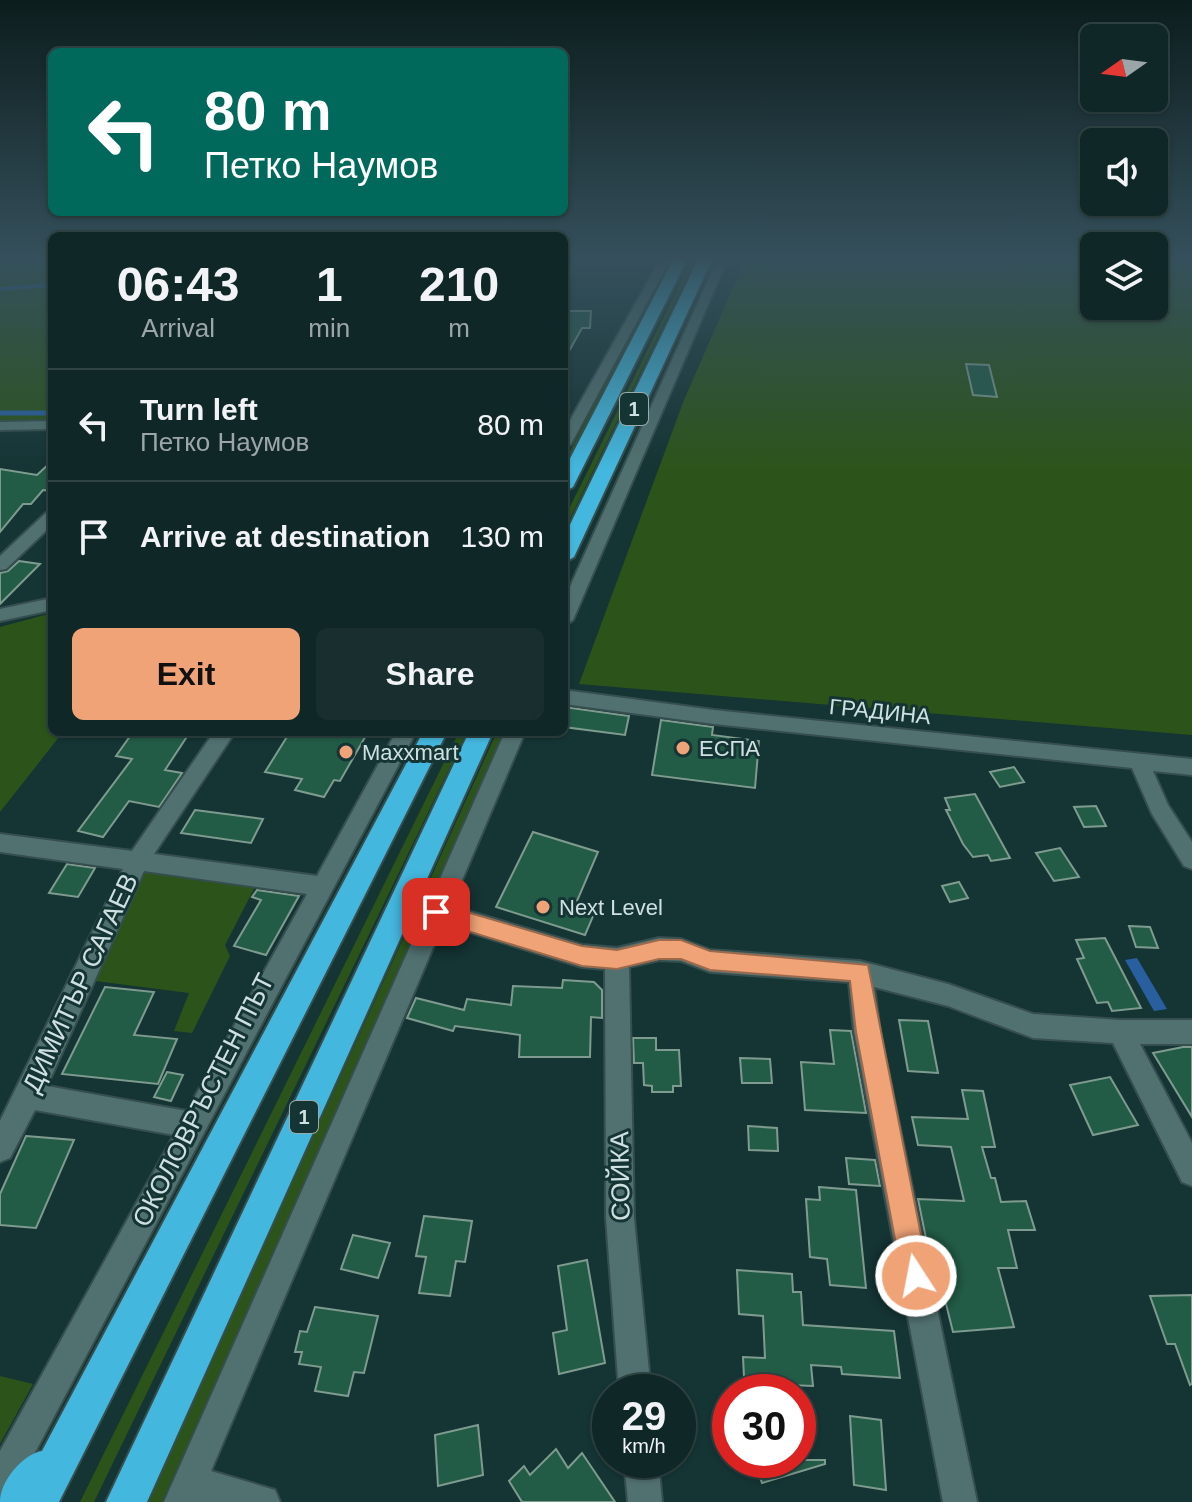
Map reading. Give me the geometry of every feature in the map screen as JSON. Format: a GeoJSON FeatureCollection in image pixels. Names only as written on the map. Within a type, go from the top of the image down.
{"type":"FeatureCollection","features":[{"type":"Feature","properties":{"kind":"highway","name":"1"},"geometry":{"type":"LineString","coordinates":[[568,479],[644,330]]}},
{"type":"Feature","properties":{"kind":"highway","name":"1"},"geometry":{"type":"LineString","coordinates":[[568,549],[672,330]]}},
{"type":"Feature","properties":{"kind":"highway","name":"ОКОЛОВРЪСТЕН ПЪТ"},"geometry":{"type":"LineString","coordinates":[[37,1502],[426,736]]}},
{"type":"Feature","properties":{"kind":"highway","name":"1"},"geometry":{"type":"LineString","coordinates":[[126,1502],[479,736]]}},
{"type":"Feature","properties":{"kind":"highway"},"geometry":{"type":"LineString","coordinates":[[17,1502],[90,1400]]}},
{"type":"Feature","properties":{"kind":"street"},"geometry":{"type":"LineString","coordinates":[[568,437],[627,330]]}},
{"type":"Feature","properties":{"kind":"street"},"geometry":{"type":"LineString","coordinates":[[568,611],[691,330]]}},
{"type":"Feature","properties":{"kind":"street"},"geometry":{"type":"LineString","coordinates":[[0,426],[48,425]]}},
{"type":"Feature","properties":{"kind":"street"},"geometry":{"type":"LineString","coordinates":[[0,565],[48,520]]}},
{"type":"Feature","properties":{"kind":"street"},"geometry":{"type":"LineString","coordinates":[[0,615],[48,605]]}},
{"type":"Feature","properties":{"kind":"street","name":"ГРАДИНА"},"geometry":{"type":"LineString","coordinates":[[568,698],[714,717],[1192,767]]}},
{"type":"Feature","properties":{"kind":"street","name":"ДИМИТЪР САГАЕВ"},"geometry":{"type":"LineString","coordinates":[[0,1148],[31,1091],[138,860],[222,736]]}},
{"type":"Feature","properties":{"kind":"street"},"geometry":{"type":"LineString","coordinates":[[0,1484],[321,886],[425,736]]}},
{"type":"Feature","properties":{"kind":"street"},"geometry":{"type":"LineString","coordinates":[[263,1502],[185,1492],[513,736]]}},
{"type":"Feature","properties":{"kind":"street"},"geometry":{"type":"LineString","coordinates":[[1140,763],[1159,808],[1192,860]]}},
{"type":"Feature","properties":{"kind":"street"},"geometry":{"type":"LineString","coordinates":[[0,843],[321,886]]}},
{"type":"Feature","properties":{"kind":"street"},"geometry":{"type":"LineString","coordinates":[[436,912],[582,956],[617,959],[659,949],[681,950],[710,961],[860,972],[948,995],[1033,1026],[1120,1032],[1192,1032]]}},
{"type":"Feature","properties":{"kind":"street","name":"СОЙКА"},"geometry":{"type":"LineString","coordinates":[[617,959],[620,1218],[633,1374]]}},
{"type":"Feature","properties":{"kind":"street"},"geometry":{"type":"LineString","coordinates":[[860,972],[867,1032],[960,1502]]}},
{"type":"Feature","properties":{"kind":"street"},"geometry":{"type":"LineString","coordinates":[[1120,1032],[1192,1172]]}},
{"type":"Feature","properties":{"kind":"street"},"geometry":{"type":"LineString","coordinates":[[31,1091],[37,1098],[192,1125]]}},
{"type":"Feature","properties":{"kind":"street"},"geometry":{"type":"LineString","coordinates":[[643,1478],[645,1502]]}},
{"type":"Feature","properties":{"kind":"green space"},"geometry":{"type":"Polygon","coordinates":[[[0,330],[48,330],[48,423],[0,423],[0,330]]]}},
{"type":"Feature","properties":{"kind":"green space"},"geometry":{"type":"Polygon","coordinates":[[[634,330],[637,330],[568,461],[568,454],[634,330]]]}},
{"type":"Feature","properties":{"kind":"green space"},"geometry":{"type":"Polygon","coordinates":[[[657,330],[661,330],[568,523],[568,511],[657,330]]]}},
{"type":"Feature","properties":{"kind":"green space"},"geometry":{"type":"Polygon","coordinates":[[[714,330],[1192,330],[1192,735],[579,684],[684,400],[714,330]]]}},
{"type":"Feature","properties":{"kind":"green space"},"geometry":{"type":"Polygon","coordinates":[[[48,614],[48,736],[60,736],[0,812],[0,627],[48,614]]]}},
{"type":"Feature","properties":{"kind":"green space"},"geometry":{"type":"Polygon","coordinates":[[[457,736],[465,736],[94,1502],[80,1502],[457,736]]]}},
{"type":"Feature","properties":{"kind":"green space"},"geometry":{"type":"Polygon","coordinates":[[[495,736],[505,736],[162,1502],[147,1502],[495,736]]]}},
{"type":"Feature","properties":{"kind":"green space"},"geometry":{"type":"Polygon","coordinates":[[[141,869],[256,885],[225,945],[230,956],[192,1033],[174,1031],[189,993],[88,980],[141,869]]]}},
{"type":"Feature","properties":{"kind":"green space"},"geometry":{"type":"Polygon","coordinates":[[[0,1376],[33,1384],[0,1444],[0,1376]]]}},
{"type":"Feature","properties":{"kind":"water"},"geometry":{"type":"Polygon","coordinates":[[[1137,958],[1167,1009],[1154,1011],[1125,960],[1137,958]]]}},
{"type":"Feature","properties":{"kind":"building"},"geometry":{"type":"Polygon","coordinates":[[[568,330],[581,330],[568,353],[568,330]]]}},
{"type":"Feature","properties":{"kind":"building"},"geometry":{"type":"Polygon","coordinates":[[[966,364],[989,365],[997,397],[973,395],[966,364]]]}},
{"type":"Feature","properties":{"kind":"building"},"geometry":{"type":"Polygon","coordinates":[[[48,465],[48,491],[43,490],[31,504],[23,504],[0,532],[0,469],[37,475],[48,465]]]}},
{"type":"Feature","properties":{"kind":"building"},"geometry":{"type":"Polygon","coordinates":[[[19,561],[40,564],[0,604],[0,573],[8,571],[19,561]]]}},
{"type":"Feature","properties":{"kind":"building"},"geometry":{"type":"Polygon","coordinates":[[[568,708],[629,716],[625,735],[568,728],[568,708]]]}},
{"type":"Feature","properties":{"kind":"building"},"geometry":{"type":"Polygon","coordinates":[[[661,720],[713,727],[712,735],[759,741],[755,788],[652,775],[661,720]]]}},
{"type":"Feature","properties":{"kind":"building"},"geometry":{"type":"Polygon","coordinates":[[[130,736],[187,736],[165,770],[182,773],[159,807],[129,801],[103,837],[78,831],[132,759],[116,756],[130,736]]]}},
{"type":"Feature","properties":{"kind":"building"},"geometry":{"type":"Polygon","coordinates":[[[288,736],[366,736],[340,781],[334,780],[324,797],[295,790],[302,779],[265,772],[288,736]]]}},
{"type":"Feature","properties":{"kind":"building"},"geometry":{"type":"Polygon","coordinates":[[[1014,767],[1024,782],[1000,787],[990,772],[1014,767]]]}},
{"type":"Feature","properties":{"kind":"building"},"geometry":{"type":"Polygon","coordinates":[[[975,794],[1010,858],[991,861],[988,855],[973,857],[963,844],[946,810],[950,810],[945,798],[975,794]]]}},
{"type":"Feature","properties":{"kind":"building"},"geometry":{"type":"Polygon","coordinates":[[[1096,806],[1106,826],[1084,827],[1074,807],[1096,806]]]}},
{"type":"Feature","properties":{"kind":"building"},"geometry":{"type":"Polygon","coordinates":[[[195,810],[263,819],[251,843],[181,833],[195,810]]]}},
{"type":"Feature","properties":{"kind":"building"},"geometry":{"type":"Polygon","coordinates":[[[533,832],[598,852],[574,908],[594,914],[585,935],[496,907],[533,832]]]}},
{"type":"Feature","properties":{"kind":"building"},"geometry":{"type":"Polygon","coordinates":[[[1060,848],[1079,877],[1054,881],[1036,853],[1060,848]]]}},
{"type":"Feature","properties":{"kind":"building"},"geometry":{"type":"Polygon","coordinates":[[[67,864],[95,868],[78,897],[49,893],[67,864]]]}},
{"type":"Feature","properties":{"kind":"building"},"geometry":{"type":"Polygon","coordinates":[[[959,882],[968,898],[950,902],[942,886],[959,882]]]}},
{"type":"Feature","properties":{"kind":"building"},"geometry":{"type":"Polygon","coordinates":[[[257,890],[299,896],[266,955],[234,946],[261,900],[252,897],[257,890]]]}},
{"type":"Feature","properties":{"kind":"building"},"geometry":{"type":"Polygon","coordinates":[[[1129,926],[1150,927],[1158,948],[1136,947],[1129,926]]]}},
{"type":"Feature","properties":{"kind":"building"},"geometry":{"type":"Polygon","coordinates":[[[1105,938],[1141,1008],[1112,1011],[1108,1002],[1097,1003],[1077,959],[1084,958],[1076,940],[1105,938]]]}},
{"type":"Feature","properties":{"kind":"building"},"geometry":{"type":"Polygon","coordinates":[[[563,980],[594,982],[602,990],[602,1018],[591,1017],[590,1057],[519,1057],[520,1035],[455,1026],[453,1031],[407,1018],[416,998],[464,1010],[467,999],[511,1005],[513,986],[562,988],[563,980]]]}},
{"type":"Feature","properties":{"kind":"building"},"geometry":{"type":"Polygon","coordinates":[[[105,987],[154,992],[134,1035],[177,1039],[158,1084],[62,1074],[105,987]]]}},
{"type":"Feature","properties":{"kind":"building"},"geometry":{"type":"Polygon","coordinates":[[[899,1020],[928,1021],[938,1073],[908,1071],[899,1020]]]}},
{"type":"Feature","properties":{"kind":"building"},"geometry":{"type":"Polygon","coordinates":[[[830,1030],[851,1031],[866,1113],[805,1110],[801,1062],[834,1064],[830,1030]]]}},
{"type":"Feature","properties":{"kind":"building"},"geometry":{"type":"Polygon","coordinates":[[[633,1038],[656,1038],[656,1050],[679,1050],[681,1086],[673,1086],[673,1092],[652,1092],[652,1086],[644,1085],[643,1063],[634,1063],[633,1038]]]}},
{"type":"Feature","properties":{"kind":"building"},"geometry":{"type":"Polygon","coordinates":[[[1192,1047],[1192,1117],[1153,1053],[1192,1047]]]}},
{"type":"Feature","properties":{"kind":"building"},"geometry":{"type":"Polygon","coordinates":[[[740,1058],[770,1059],[772,1083],[742,1083],[740,1058]]]}},
{"type":"Feature","properties":{"kind":"building"},"geometry":{"type":"Polygon","coordinates":[[[167,1072],[183,1075],[171,1101],[154,1097],[167,1072]]]}},
{"type":"Feature","properties":{"kind":"building"},"geometry":{"type":"Polygon","coordinates":[[[1110,1077],[1138,1125],[1093,1135],[1070,1085],[1110,1077]]]}},
{"type":"Feature","properties":{"kind":"building"},"geometry":{"type":"Polygon","coordinates":[[[962,1090],[983,1091],[995,1147],[982,1147],[991,1178],[995,1178],[1001,1202],[1026,1201],[1035,1230],[1008,1230],[1017,1268],[998,1268],[1014,1327],[953,1332],[942,1288],[936,1288],[918,1199],[964,1201],[951,1147],[918,1145],[912,1117],[968,1119],[962,1090]]]}},
{"type":"Feature","properties":{"kind":"building"},"geometry":{"type":"Polygon","coordinates":[[[748,1126],[777,1128],[778,1151],[749,1150],[748,1126]]]}},
{"type":"Feature","properties":{"kind":"building"},"geometry":{"type":"Polygon","coordinates":[[[26,1136],[74,1140],[36,1228],[0,1225],[0,1194],[26,1136]]]}},
{"type":"Feature","properties":{"kind":"building"},"geometry":{"type":"Polygon","coordinates":[[[846,1158],[875,1160],[880,1186],[849,1184],[846,1158]]]}},
{"type":"Feature","properties":{"kind":"building"},"geometry":{"type":"Polygon","coordinates":[[[819,1187],[856,1190],[866,1288],[830,1285],[827,1259],[810,1257],[806,1199],[820,1200],[819,1187]]]}},
{"type":"Feature","properties":{"kind":"building"},"geometry":{"type":"Polygon","coordinates":[[[424,1216],[472,1221],[465,1262],[456,1261],[450,1296],[419,1293],[426,1257],[416,1256],[424,1216]]]}},
{"type":"Feature","properties":{"kind":"building"},"geometry":{"type":"Polygon","coordinates":[[[353,1235],[390,1243],[378,1278],[341,1269],[353,1235]]]}},
{"type":"Feature","properties":{"kind":"building"},"geometry":{"type":"Polygon","coordinates":[[[587,1260],[605,1363],[559,1374],[553,1333],[567,1330],[558,1266],[587,1260]]]}},
{"type":"Feature","properties":{"kind":"building"},"geometry":{"type":"Polygon","coordinates":[[[737,1270],[792,1274],[793,1292],[801,1292],[803,1325],[894,1331],[900,1378],[842,1374],[841,1367],[811,1365],[812,1374],[744,1374],[743,1357],[765,1358],[763,1316],[739,1314],[737,1270]]]}},
{"type":"Feature","properties":{"kind":"building"},"geometry":{"type":"Polygon","coordinates":[[[1192,1295],[1190,1385],[1175,1344],[1167,1344],[1150,1296],[1192,1295]]]}},
{"type":"Feature","properties":{"kind":"building"},"geometry":{"type":"Polygon","coordinates":[[[315,1307],[378,1316],[364,1373],[354,1372],[348,1396],[315,1391],[321,1367],[299,1364],[302,1352],[295,1352],[300,1331],[307,1332],[315,1307]]]}},
{"type":"Feature","properties":{"kind":"building"},"geometry":{"type":"Polygon","coordinates":[[[850,1416],[881,1420],[886,1490],[854,1485],[850,1416]]]}},
{"type":"Feature","properties":{"kind":"building"},"geometry":{"type":"Polygon","coordinates":[[[478,1425],[483,1475],[438,1486],[435,1435],[478,1425]]]}},
{"type":"Feature","properties":{"kind":"building"},"geometry":{"type":"Polygon","coordinates":[[[556,1449],[568,1468],[582,1453],[592,1468],[592,1478],[599,1478],[615,1502],[522,1502],[509,1481],[524,1466],[530,1475],[556,1449]]]}},
{"type":"Feature","properties":{"kind":"building"},"geometry":{"type":"Polygon","coordinates":[[[816,1460],[825,1460],[825,1464],[816,1467],[816,1460]]]}},
{"type":"Feature","properties":{"kind":"building"},"geometry":{"type":"Polygon","coordinates":[[[760,1478],[779,1478],[762,1483],[760,1478]]]}},
{"type":"Feature","properties":{"kind":"waterway"},"geometry":{"type":"LineString","coordinates":[[0,413],[48,413]]}},
{"type":"Feature","properties":{"kind":"place","name":"ЕСПА"},"geometry":{"type":"Point","coordinates":[683,748]}},
{"type":"Feature","properties":{"kind":"place","name":"Maxxmart"},"geometry":{"type":"Point","coordinates":[346,752]}},
{"type":"Feature","properties":{"kind":"place","name":"Next Level"},"geometry":{"type":"Point","coordinates":[543,907]}},
{"type":"Feature","properties":{"kind":"route"},"geometry":{"type":"LineString","coordinates":[[436,912],[582,956],[617,959],[659,949],[681,950],[710,961],[860,972],[867,1032],[916,1276]]}}]}
